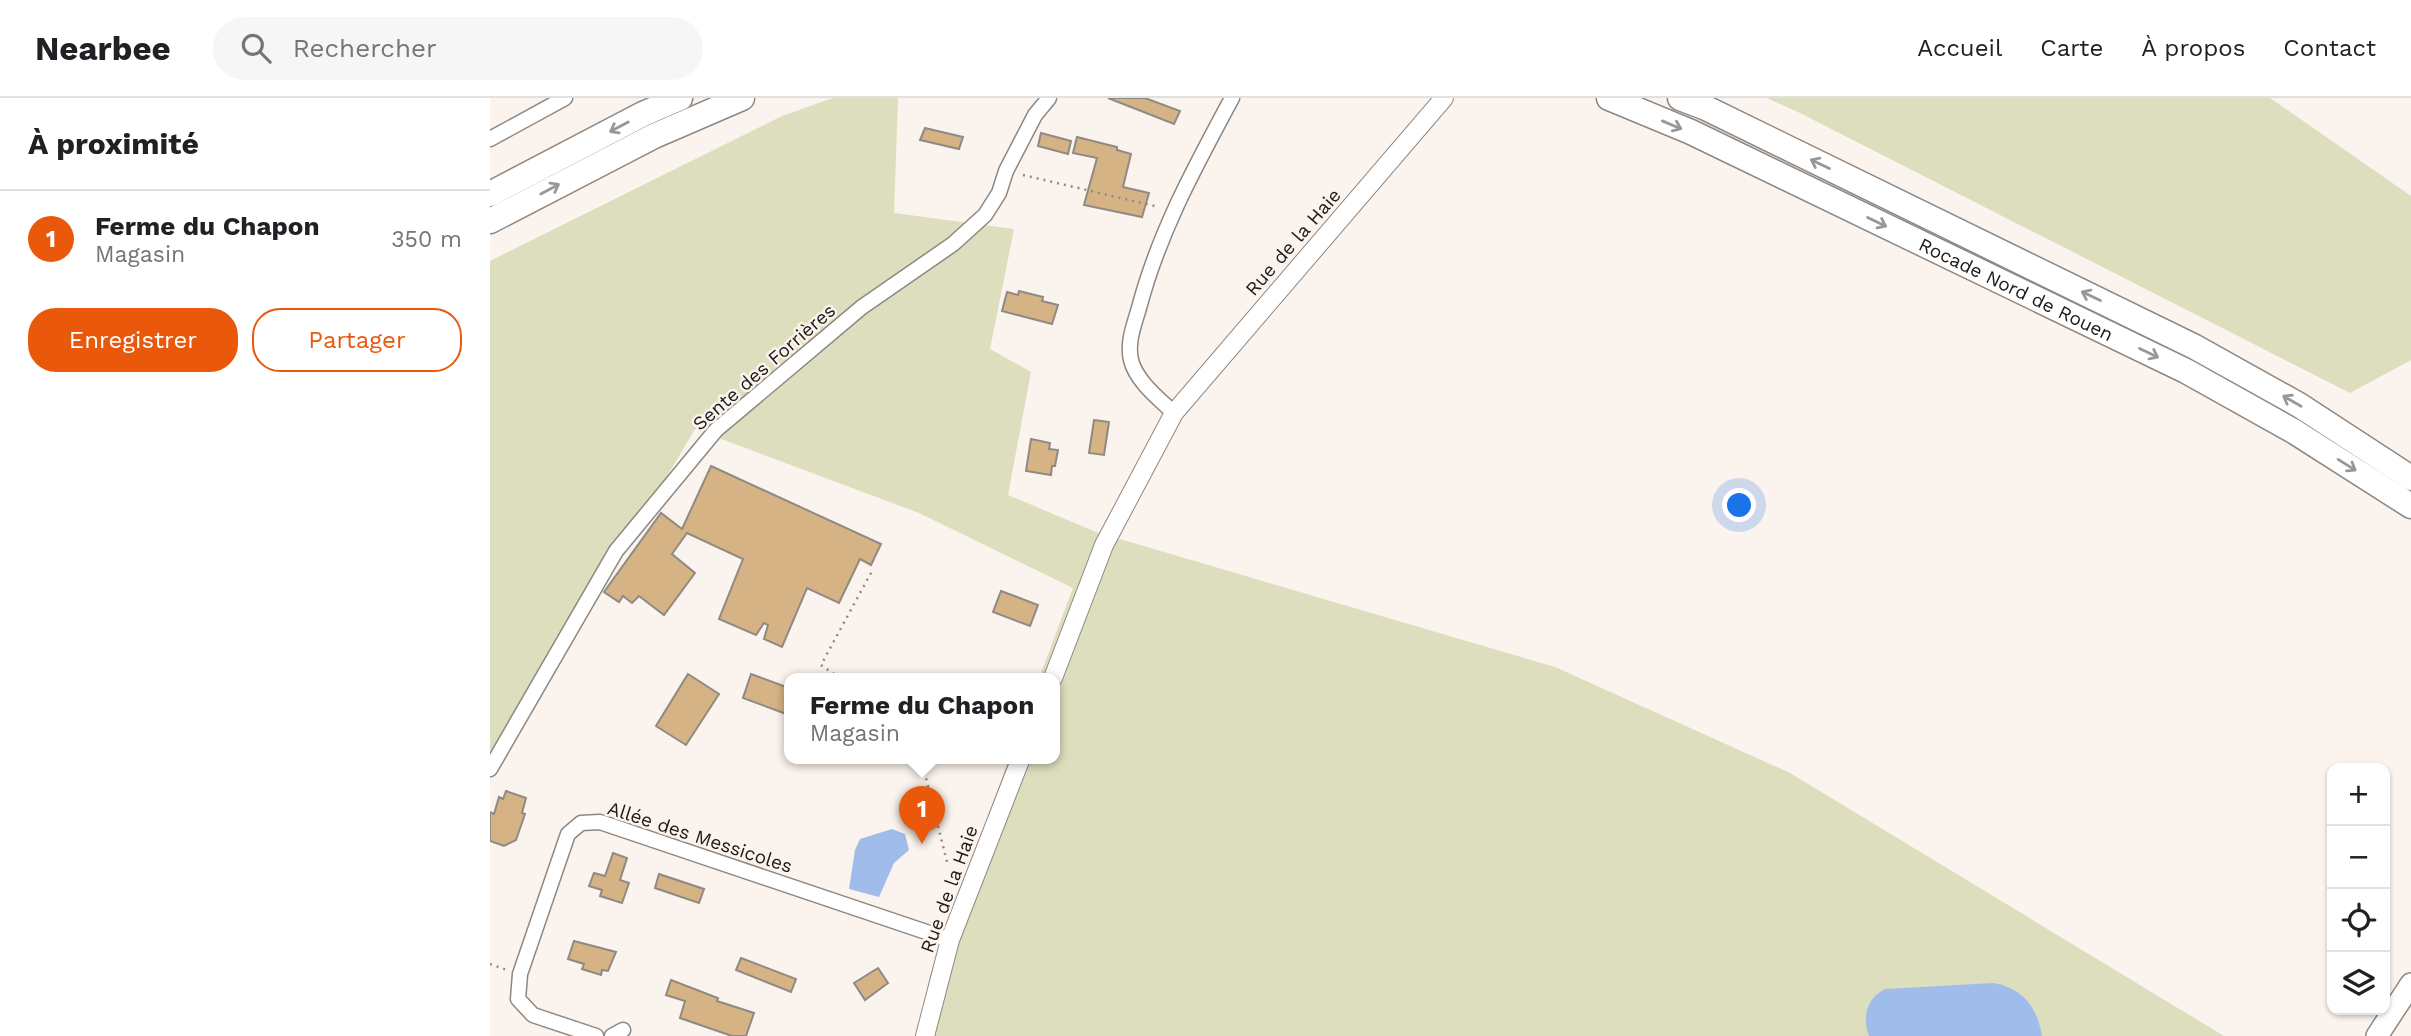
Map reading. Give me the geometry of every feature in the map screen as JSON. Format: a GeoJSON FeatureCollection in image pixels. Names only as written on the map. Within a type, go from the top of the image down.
{"type":"FeatureCollection","features":[{"type":"Feature","properties":{"kind":"highway"},"geometry":{"type":"LineString","coordinates":[[490,194],[643,114],[680,98]]}},
{"type":"Feature","properties":{"kind":"highway"},"geometry":{"type":"LineString","coordinates":[[490,221],[654,136],[742,98]]}},
{"type":"Feature","properties":{"kind":"highway","name":"Rocade Nord de Rouen"},"geometry":{"type":"LineString","coordinates":[[1609,98],[1691,132],[2186,371],[2295,432],[2411,506]]}},
{"type":"Feature","properties":{"kind":"highway","name":"Rocade Nord de Rouen"},"geometry":{"type":"LineString","coordinates":[[1681,98],[2195,346],[2299,405],[2411,478]]}},
{"type":"Feature","properties":{"kind":"main road"},"geometry":{"type":"LineString","coordinates":[[2377,1036],[2411,984]]}},
{"type":"Feature","properties":{"kind":"street"},"geometry":{"type":"LineString","coordinates":[[490,139],[565,98]]}},
{"type":"Feature","properties":{"kind":"street","name":"Sente des Forrières"},"geometry":{"type":"LineString","coordinates":[[490,769],[616,551],[716,430],[862,307],[961,237],[985,215],[999,193],[1006,171],[1035,115],[1049,98]]}},
{"type":"Feature","properties":{"kind":"street"},"geometry":{"type":"LineString","coordinates":[[1174,413],[1147,387],[1131,362],[1130,343],[1145,284],[1171,214],[1231,98]]}},
{"type":"Feature","properties":{"kind":"street","name":"Rue de la Haie"},"geometry":{"type":"LineString","coordinates":[[1055,673],[1104,545],[1174,413],[1444,98]]}},
{"type":"Feature","properties":{"kind":"street","name":"Rue de la Haie"},"geometry":{"type":"LineString","coordinates":[[925,1036],[950,940],[1019,764]]}},
{"type":"Feature","properties":{"kind":"street","name":"Allée des Messicoles"},"geometry":{"type":"LineString","coordinates":[[596,1036],[533,1015],[518,999],[520,974],[568,834],[581,823],[600,822],[950,940]]}},
{"type":"Feature","properties":{"kind":"path"},"geometry":{"type":"LineString","coordinates":[[1006,171],[1155,204],[1171,214]]}},
{"type":"Feature","properties":{"kind":"path"},"geometry":{"type":"LineString","coordinates":[[833,673],[821,665],[872,571]]}},
{"type":"Feature","properties":{"kind":"path"},"geometry":{"type":"LineString","coordinates":[[922,764],[948,866]]}},
{"type":"Feature","properties":{"kind":"green space"},"geometry":{"type":"Polygon","coordinates":[[[833,98],[898,98],[894,213],[1014,229],[990,349],[1031,372],[1008,495],[1096,532],[1555,667],[1790,773],[2224,1036],[924,1036],[930,975],[1007,764],[1060,764],[1060,673],[1041,673],[1073,588],[919,513],[695,429],[490,775],[490,261],[782,116],[833,98]]]}},
{"type":"Feature","properties":{"kind":"green space"},"geometry":{"type":"Polygon","coordinates":[[[1767,98],[2270,98],[2411,196],[2411,360],[2350,393],[1767,98]]]}},
{"type":"Feature","properties":{"kind":"water"},"geometry":{"type":"Polygon","coordinates":[[[892,829],[905,834],[909,850],[894,863],[879,897],[849,889],[855,850],[860,839],[892,829]]]}},
{"type":"Feature","properties":{"kind":"water"},"geometry":{"type":"Polygon","coordinates":[[[1993,983],[2013,989],[2027,1001],[2036,1016],[2042,1036],[1869,1036],[1867,1009],[1874,998],[1885,989],[1993,983]]]}},
{"type":"Feature","properties":{"kind":"building"},"geometry":{"type":"Polygon","coordinates":[[[1108,98],[1145,98],[1180,111],[1174,124],[1108,98]]]}},
{"type":"Feature","properties":{"kind":"building"},"geometry":{"type":"Polygon","coordinates":[[[925,128],[963,137],[959,149],[920,140],[925,128]]]}},
{"type":"Feature","properties":{"kind":"building"},"geometry":{"type":"Polygon","coordinates":[[[1041,133],[1071,141],[1068,154],[1038,146],[1041,133]]]}},
{"type":"Feature","properties":{"kind":"building"},"geometry":{"type":"Polygon","coordinates":[[[1077,137],[1117,147],[1117,150],[1131,154],[1123,187],[1149,193],[1142,217],[1084,205],[1097,158],[1073,153],[1077,137]]]}},
{"type":"Feature","properties":{"kind":"building"},"geometry":{"type":"Polygon","coordinates":[[[1019,291],[1043,297],[1042,301],[1058,305],[1052,324],[1002,311],[1007,292],[1018,295],[1019,291]]]}},
{"type":"Feature","properties":{"kind":"building"},"geometry":{"type":"Polygon","coordinates":[[[1094,420],[1109,422],[1104,455],[1089,453],[1094,420]]]}},
{"type":"Feature","properties":{"kind":"building"},"geometry":{"type":"Polygon","coordinates":[[[1031,439],[1050,443],[1049,449],[1058,450],[1051,475],[1026,471],[1031,439]]]}},
{"type":"Feature","properties":{"kind":"building"},"geometry":{"type":"Polygon","coordinates":[[[711,466],[881,544],[871,565],[860,559],[839,603],[807,588],[782,647],[764,639],[768,625],[764,623],[756,635],[719,619],[743,559],[687,533],[672,554],[695,573],[664,615],[639,596],[632,603],[623,596],[619,602],[604,592],[661,513],[682,529],[711,466]]]}},
{"type":"Feature","properties":{"kind":"building"},"geometry":{"type":"Polygon","coordinates":[[[1001,591],[1038,605],[1030,626],[993,612],[1001,591]]]}},
{"type":"Feature","properties":{"kind":"building"},"geometry":{"type":"Polygon","coordinates":[[[688,674],[719,694],[686,745],[656,726],[688,674]]]}},
{"type":"Feature","properties":{"kind":"building"},"geometry":{"type":"Polygon","coordinates":[[[751,674],[784,686],[784,713],[743,698],[751,674]]]}},
{"type":"Feature","properties":{"kind":"building"},"geometry":{"type":"Polygon","coordinates":[[[506,791],[526,798],[522,813],[525,814],[516,840],[504,846],[490,841],[490,812],[494,814],[499,797],[503,799],[506,791]]]}},
{"type":"Feature","properties":{"kind":"building"},"geometry":{"type":"Polygon","coordinates":[[[613,853],[627,858],[620,880],[629,883],[622,903],[600,896],[602,890],[589,886],[594,873],[605,876],[613,853]]]}},
{"type":"Feature","properties":{"kind":"building"},"geometry":{"type":"Polygon","coordinates":[[[659,874],[704,889],[699,903],[655,888],[659,874]]]}},
{"type":"Feature","properties":{"kind":"building"},"geometry":{"type":"Polygon","coordinates":[[[574,941],[616,952],[608,971],[602,970],[601,975],[582,969],[584,964],[568,959],[574,941]]]}},
{"type":"Feature","properties":{"kind":"building"},"geometry":{"type":"Polygon","coordinates":[[[741,958],[796,979],[791,992],[736,970],[741,958]]]}},
{"type":"Feature","properties":{"kind":"building"},"geometry":{"type":"Polygon","coordinates":[[[878,968],[888,983],[865,1000],[854,983],[878,968]]]}},
{"type":"Feature","properties":{"kind":"building"},"geometry":{"type":"Polygon","coordinates":[[[671,980],[718,998],[717,1001],[754,1013],[746,1036],[732,1036],[680,1018],[685,1001],[666,995],[671,980]]]}},
{"type":"Feature","properties":{"kind":"place","name":"Ferme du Chapon"},"geometry":{"type":"Point","coordinates":[922,844]}}]}
